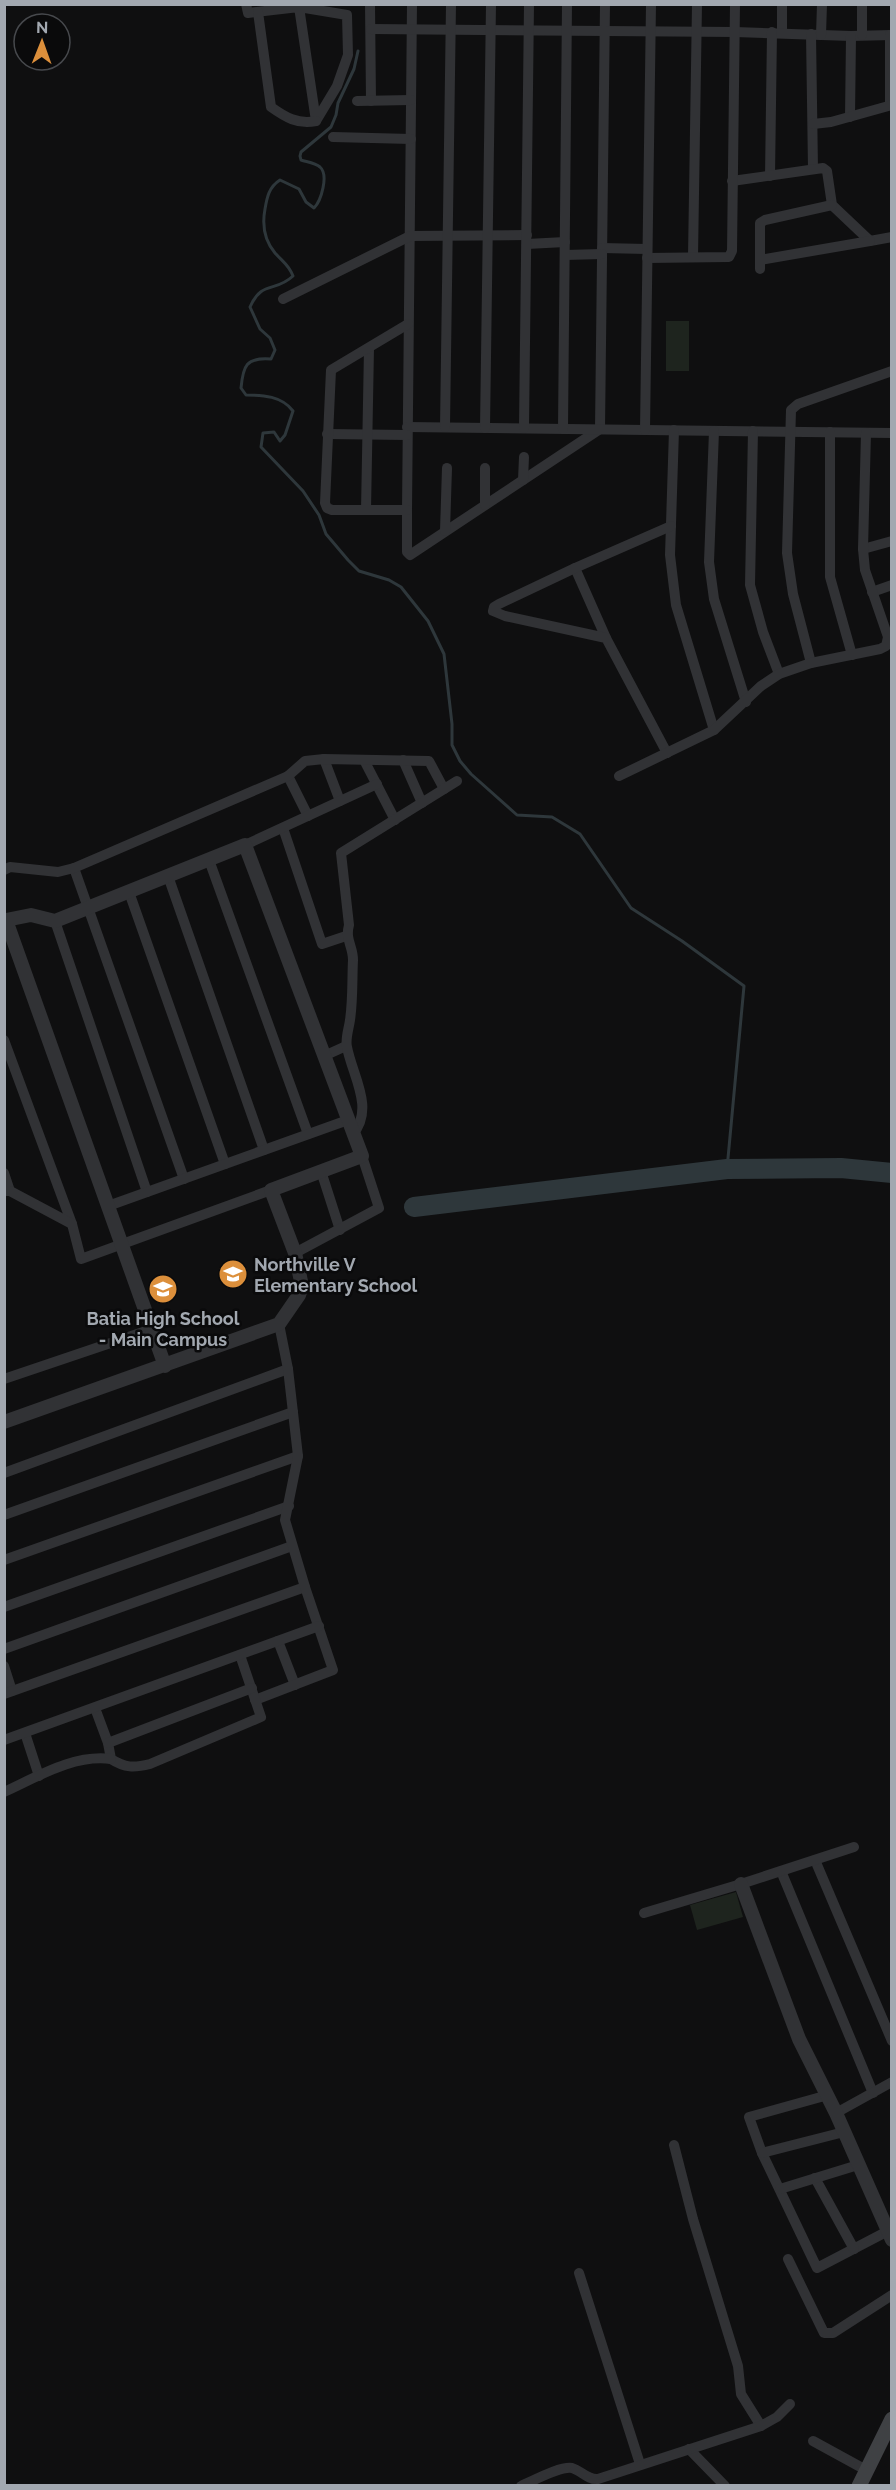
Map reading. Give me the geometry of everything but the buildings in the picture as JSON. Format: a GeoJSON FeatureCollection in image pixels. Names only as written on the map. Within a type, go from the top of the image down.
{"type":"FeatureCollection","features":[{"type":"Feature","properties":{"kind":"main road"},"geometry":{"type":"LineString","coordinates":[[859,2486],[891,2418]]}},
{"type":"Feature","properties":{"kind":"street"},"geometry":{"type":"LineString","coordinates":[[246,4],[248,13],[299,6],[347,15],[348,55],[337,86],[316,121],[305,123],[293,120],[271,107],[258,12]]}},
{"type":"Feature","properties":{"kind":"street"},"geometry":{"type":"LineString","coordinates":[[360,4],[370,8],[370,101]]}},
{"type":"Feature","properties":{"kind":"street"},"geometry":{"type":"LineString","coordinates":[[412,4],[407,431],[408,554],[412,554],[600,429]]}},
{"type":"Feature","properties":{"kind":"street"},"geometry":{"type":"LineString","coordinates":[[445,427],[451,4]]}},
{"type":"Feature","properties":{"kind":"street"},"geometry":{"type":"LineString","coordinates":[[484,428],[489,237],[491,4]]}},
{"type":"Feature","properties":{"kind":"street"},"geometry":{"type":"LineString","coordinates":[[524,428],[529,4]]}},
{"type":"Feature","properties":{"kind":"street"},"geometry":{"type":"LineString","coordinates":[[563,429],[567,4]]}},
{"type":"Feature","properties":{"kind":"street"},"geometry":{"type":"LineString","coordinates":[[600,429],[605,4]]}},
{"type":"Feature","properties":{"kind":"street"},"geometry":{"type":"LineString","coordinates":[[645,430],[651,4]]}},
{"type":"Feature","properties":{"kind":"street"},"geometry":{"type":"LineString","coordinates":[[693,257],[697,4]]}},
{"type":"Feature","properties":{"kind":"street"},"geometry":{"type":"LineString","coordinates":[[565,255],[602,251],[729,257],[732,251],[735,4]]}},
{"type":"Feature","properties":{"kind":"street"},"geometry":{"type":"LineString","coordinates":[[770,176],[777,32],[782,4]]}},
{"type":"Feature","properties":{"kind":"street"},"geometry":{"type":"LineString","coordinates":[[813,169],[816,34],[822,4]]}},
{"type":"Feature","properties":{"kind":"street"},"geometry":{"type":"LineString","coordinates":[[850,117],[856,36],[862,4]]}},
{"type":"Feature","properties":{"kind":"street"},"geometry":{"type":"LineString","coordinates":[[299,6],[316,121]]}},
{"type":"Feature","properties":{"kind":"street"},"geometry":{"type":"LineString","coordinates":[[371,28],[891,35],[891,105],[850,117],[813,123]]}},
{"type":"Feature","properties":{"kind":"street"},"geometry":{"type":"LineString","coordinates":[[357,101],[411,100]]}},
{"type":"Feature","properties":{"kind":"street"},"geometry":{"type":"LineString","coordinates":[[333,137],[411,139]]}},
{"type":"Feature","properties":{"kind":"street"},"geometry":{"type":"LineString","coordinates":[[732,181],[823,168],[828,171],[832,205],[870,241]]}},
{"type":"Feature","properties":{"kind":"street"},"geometry":{"type":"LineString","coordinates":[[832,205],[760,223],[760,265],[891,237]]}},
{"type":"Feature","properties":{"kind":"street"},"geometry":{"type":"LineString","coordinates":[[283,299],[410,236],[489,237],[565,242]]}},
{"type":"Feature","properties":{"kind":"street"},"geometry":{"type":"LineString","coordinates":[[407,510],[332,510],[327,508],[327,434],[331,370],[408,324]]}},
{"type":"Feature","properties":{"kind":"street"},"geometry":{"type":"LineString","coordinates":[[366,510],[369,348]]}},
{"type":"Feature","properties":{"kind":"street"},"geometry":{"type":"LineString","coordinates":[[811,663],[793,594],[787,553],[789,432],[792,406],[870,385],[891,370]]}},
{"type":"Feature","properties":{"kind":"street"},"geometry":{"type":"LineString","coordinates":[[327,434],[367,434],[445,427],[891,433]]}},
{"type":"Feature","properties":{"kind":"street"},"geometry":{"type":"LineString","coordinates":[[674,430],[670,555],[676,605],[714,730]]}},
{"type":"Feature","properties":{"kind":"street"},"geometry":{"type":"LineString","coordinates":[[714,431],[710,562],[714,599],[746,702]]}},
{"type":"Feature","properties":{"kind":"street"},"geometry":{"type":"LineString","coordinates":[[753,431],[750,585],[763,632],[779,674]]}},
{"type":"Feature","properties":{"kind":"street"},"geometry":{"type":"LineString","coordinates":[[830,432],[830,577],[852,655]]}},
{"type":"Feature","properties":{"kind":"street"},"geometry":{"type":"LineString","coordinates":[[619,776],[714,730],[761,686],[779,674],[811,663],[886,646],[888,642],[865,570],[863,549],[866,433]]}},
{"type":"Feature","properties":{"kind":"street"},"geometry":{"type":"LineString","coordinates":[[524,457],[524,480]]}},
{"type":"Feature","properties":{"kind":"street"},"geometry":{"type":"LineString","coordinates":[[445,531],[447,468]]}},
{"type":"Feature","properties":{"kind":"street"},"geometry":{"type":"LineString","coordinates":[[485,468],[485,505]]}},
{"type":"Feature","properties":{"kind":"street"},"geometry":{"type":"LineString","coordinates":[[606,638],[506,616],[493,611],[494,607],[671,526]]}},
{"type":"Feature","properties":{"kind":"street"},"geometry":{"type":"LineString","coordinates":[[863,549],[891,541]]}},
{"type":"Feature","properties":{"kind":"street"},"geometry":{"type":"LineString","coordinates":[[575,568],[606,638],[667,753]]}},
{"type":"Feature","properties":{"kind":"street"},"geometry":{"type":"LineString","coordinates":[[872,592],[891,585]]}},
{"type":"Feature","properties":{"kind":"street"},"geometry":{"type":"LineString","coordinates":[[324,759],[340,801]]}},
{"type":"Feature","properties":{"kind":"street"},"geometry":{"type":"LineString","coordinates":[[4,870],[10,867],[58,872],[74,868],[288,776],[305,761],[324,759],[429,761],[444,789]]}},
{"type":"Feature","properties":{"kind":"street"},"geometry":{"type":"LineString","coordinates":[[364,760],[395,820]]}},
{"type":"Feature","properties":{"kind":"street"},"geometry":{"type":"LineString","coordinates":[[403,760],[422,803]]}},
{"type":"Feature","properties":{"kind":"street"},"geometry":{"type":"LineString","coordinates":[[288,776],[308,816]]}},
{"type":"Feature","properties":{"kind":"street"},"geometry":{"type":"LineString","coordinates":[[353,1134],[362,1124],[363,1111],[356,1073],[346,1046],[351,1018],[353,954],[346,936],[348,925],[341,853],[457,781]]}},
{"type":"Feature","properties":{"kind":"street"},"geometry":{"type":"LineString","coordinates":[[165,1366],[5,921],[31,915],[55,921],[245,845],[377,784]]}},
{"type":"Feature","properties":{"kind":"street"},"geometry":{"type":"LineString","coordinates":[[283,828],[322,944],[346,936]]}},
{"type":"Feature","properties":{"kind":"street"},"geometry":{"type":"LineString","coordinates":[[245,845],[362,1156],[379,1208],[295,1253]]}},
{"type":"Feature","properties":{"kind":"street"},"geometry":{"type":"LineString","coordinates":[[209,860],[308,1134]]}},
{"type":"Feature","properties":{"kind":"street"},"geometry":{"type":"LineString","coordinates":[[74,868],[184,1179]]}},
{"type":"Feature","properties":{"kind":"street"},"geometry":{"type":"LineString","coordinates":[[168,876],[264,1150]]}},
{"type":"Feature","properties":{"kind":"street"},"geometry":{"type":"LineString","coordinates":[[129,892],[225,1164]]}},
{"type":"Feature","properties":{"kind":"street"},"geometry":{"type":"LineString","coordinates":[[55,921],[147,1192]]}},
{"type":"Feature","properties":{"kind":"street"},"geometry":{"type":"LineString","coordinates":[[4,1040],[72,1224],[81,1259],[362,1156]]}},
{"type":"Feature","properties":{"kind":"street"},"geometry":{"type":"LineString","coordinates":[[324,1056],[346,1046]]}},
{"type":"Feature","properties":{"kind":"street"},"geometry":{"type":"LineString","coordinates":[[108,1206],[348,1120]]}},
{"type":"Feature","properties":{"kind":"street"},"geometry":{"type":"LineString","coordinates":[[321,1171],[340,1230]]}},
{"type":"Feature","properties":{"kind":"street"},"geometry":{"type":"LineString","coordinates":[[4,1173],[8,1191],[72,1224]]}},
{"type":"Feature","properties":{"kind":"street"},"geometry":{"type":"LineString","coordinates":[[4,1422],[279,1324],[303,1286],[295,1253],[271,1190]]}},
{"type":"Feature","properties":{"kind":"street"},"geometry":{"type":"LineString","coordinates":[[255,1700],[333,1670],[285,1520],[298,1456],[288,1369],[279,1324]]}},
{"type":"Feature","properties":{"kind":"street"},"geometry":{"type":"LineString","coordinates":[[4,1379],[152,1329]]}},
{"type":"Feature","properties":{"kind":"street"},"geometry":{"type":"LineString","coordinates":[[4,1473],[288,1369]]}},
{"type":"Feature","properties":{"kind":"street"},"geometry":{"type":"LineString","coordinates":[[4,1515],[293,1412]]}},
{"type":"Feature","properties":{"kind":"street"},"geometry":{"type":"LineString","coordinates":[[4,1560],[298,1456]]}},
{"type":"Feature","properties":{"kind":"street"},"geometry":{"type":"LineString","coordinates":[[4,1607],[289,1506]]}},
{"type":"Feature","properties":{"kind":"street"},"geometry":{"type":"LineString","coordinates":[[4,1649],[292,1546]]}},
{"type":"Feature","properties":{"kind":"street"},"geometry":{"type":"LineString","coordinates":[[4,1666],[8,1693],[305,1587]]}},
{"type":"Feature","properties":{"kind":"street"},"geometry":{"type":"LineString","coordinates":[[4,1740],[319,1626]]}},
{"type":"Feature","properties":{"kind":"street"},"geometry":{"type":"LineString","coordinates":[[278,1641],[295,1684]]}},
{"type":"Feature","properties":{"kind":"street"},"geometry":{"type":"LineString","coordinates":[[4,1792],[39,1776],[94,1757],[111,1759],[122,1766],[133,1768],[150,1764],[261,1717],[240,1655]]}},
{"type":"Feature","properties":{"kind":"street"},"geometry":{"type":"LineString","coordinates":[[108,1743],[252,1688]]}},
{"type":"Feature","properties":{"kind":"street"},"geometry":{"type":"LineString","coordinates":[[95,1708],[108,1743],[111,1759]]}},
{"type":"Feature","properties":{"kind":"street"},"geometry":{"type":"LineString","coordinates":[[26,1733],[39,1776]]}},
{"type":"Feature","properties":{"kind":"street"},"geometry":{"type":"LineString","coordinates":[[644,1913],[854,1847]]}},
{"type":"Feature","properties":{"kind":"street"},"geometry":{"type":"LineString","coordinates":[[815,1860],[891,2041]]}},
{"type":"Feature","properties":{"kind":"street"},"geometry":{"type":"LineString","coordinates":[[781,1871],[842,2024],[873,2093]]}},
{"type":"Feature","properties":{"kind":"street"},"geometry":{"type":"LineString","coordinates":[[741,1884],[796,2030],[828,2095],[889,2236],[854,2248],[817,2268],[762,2153],[749,2117],[828,2095]]}},
{"type":"Feature","properties":{"kind":"street"},"geometry":{"type":"LineString","coordinates":[[836,2113],[891,2082]]}},
{"type":"Feature","properties":{"kind":"street"},"geometry":{"type":"LineString","coordinates":[[762,2153],[844,2132]]}},
{"type":"Feature","properties":{"kind":"street"},"geometry":{"type":"LineString","coordinates":[[674,2145],[693,2219],[738,2366],[741,2394],[762,2426]]}},
{"type":"Feature","properties":{"kind":"street"},"geometry":{"type":"LineString","coordinates":[[780,2190],[858,2165]]}},
{"type":"Feature","properties":{"kind":"street"},"geometry":{"type":"LineString","coordinates":[[815,2178],[854,2248]]}},
{"type":"Feature","properties":{"kind":"street"},"geometry":{"type":"LineString","coordinates":[[788,2259],[824,2333],[832,2333],[891,2295]]}},
{"type":"Feature","properties":{"kind":"street"},"geometry":{"type":"LineString","coordinates":[[579,2273],[640,2464]]}},
{"type":"Feature","properties":{"kind":"street"},"geometry":{"type":"LineString","coordinates":[[521,2486],[565,2468],[581,2472],[593,2480],[762,2426],[777,2417],[790,2404]]}},
{"type":"Feature","properties":{"kind":"street"},"geometry":{"type":"LineString","coordinates":[[813,2441],[866,2469]]}},
{"type":"Feature","properties":{"kind":"street"},"geometry":{"type":"LineString","coordinates":[[689,2449],[725,2486]]}},
{"type":"Feature","properties":{"kind":"shaded area"},"geometry":{"type":"Polygon","coordinates":[[[666,321],[689,321],[689,371],[666,371],[666,321]]]}},
{"type":"Feature","properties":{"kind":"shaded area"},"geometry":{"type":"Polygon","coordinates":[[[736,1892],[743,1917],[697,1930],[690,1905],[736,1892]]]}},
{"type":"Feature","properties":{"kind":"waterway"},"geometry":{"type":"LineString","coordinates":[[358,51],[354,69],[338,103],[331,127],[301,152],[301,160],[316,164],[323,171],[323,188],[317,205],[314,208],[306,202],[299,189],[280,180],[273,186],[268,196],[264,221],[266,238],[293,276],[259,293],[250,307],[260,329],[270,338],[275,350],[271,359],[251,361],[247,365],[241,388],[246,395],[278,399],[289,406],[293,411],[285,435],[280,441],[274,432],[263,433],[261,447],[303,491],[319,515],[326,534],[348,560],[359,571],[389,580],[401,587],[428,621],[444,654],[452,724],[452,745],[460,761],[471,774],[517,815],[552,817],[580,834],[631,908],[682,941],[744,986],[727,1169]]}},
{"type":"Feature","properties":{"kind":"waterway"},"geometry":{"type":"LineString","coordinates":[[414,1207],[727,1169],[841,1168],[892,1173]]}},
{"type":"Feature","properties":{"kind":"place","name":"Northville V Elementary School"},"geometry":{"type":"Point","coordinates":[233,1274]}},
{"type":"Feature","properties":{"kind":"place","name":"Batia High School - Main Campus"},"geometry":{"type":"Point","coordinates":[163,1289]}}]}
